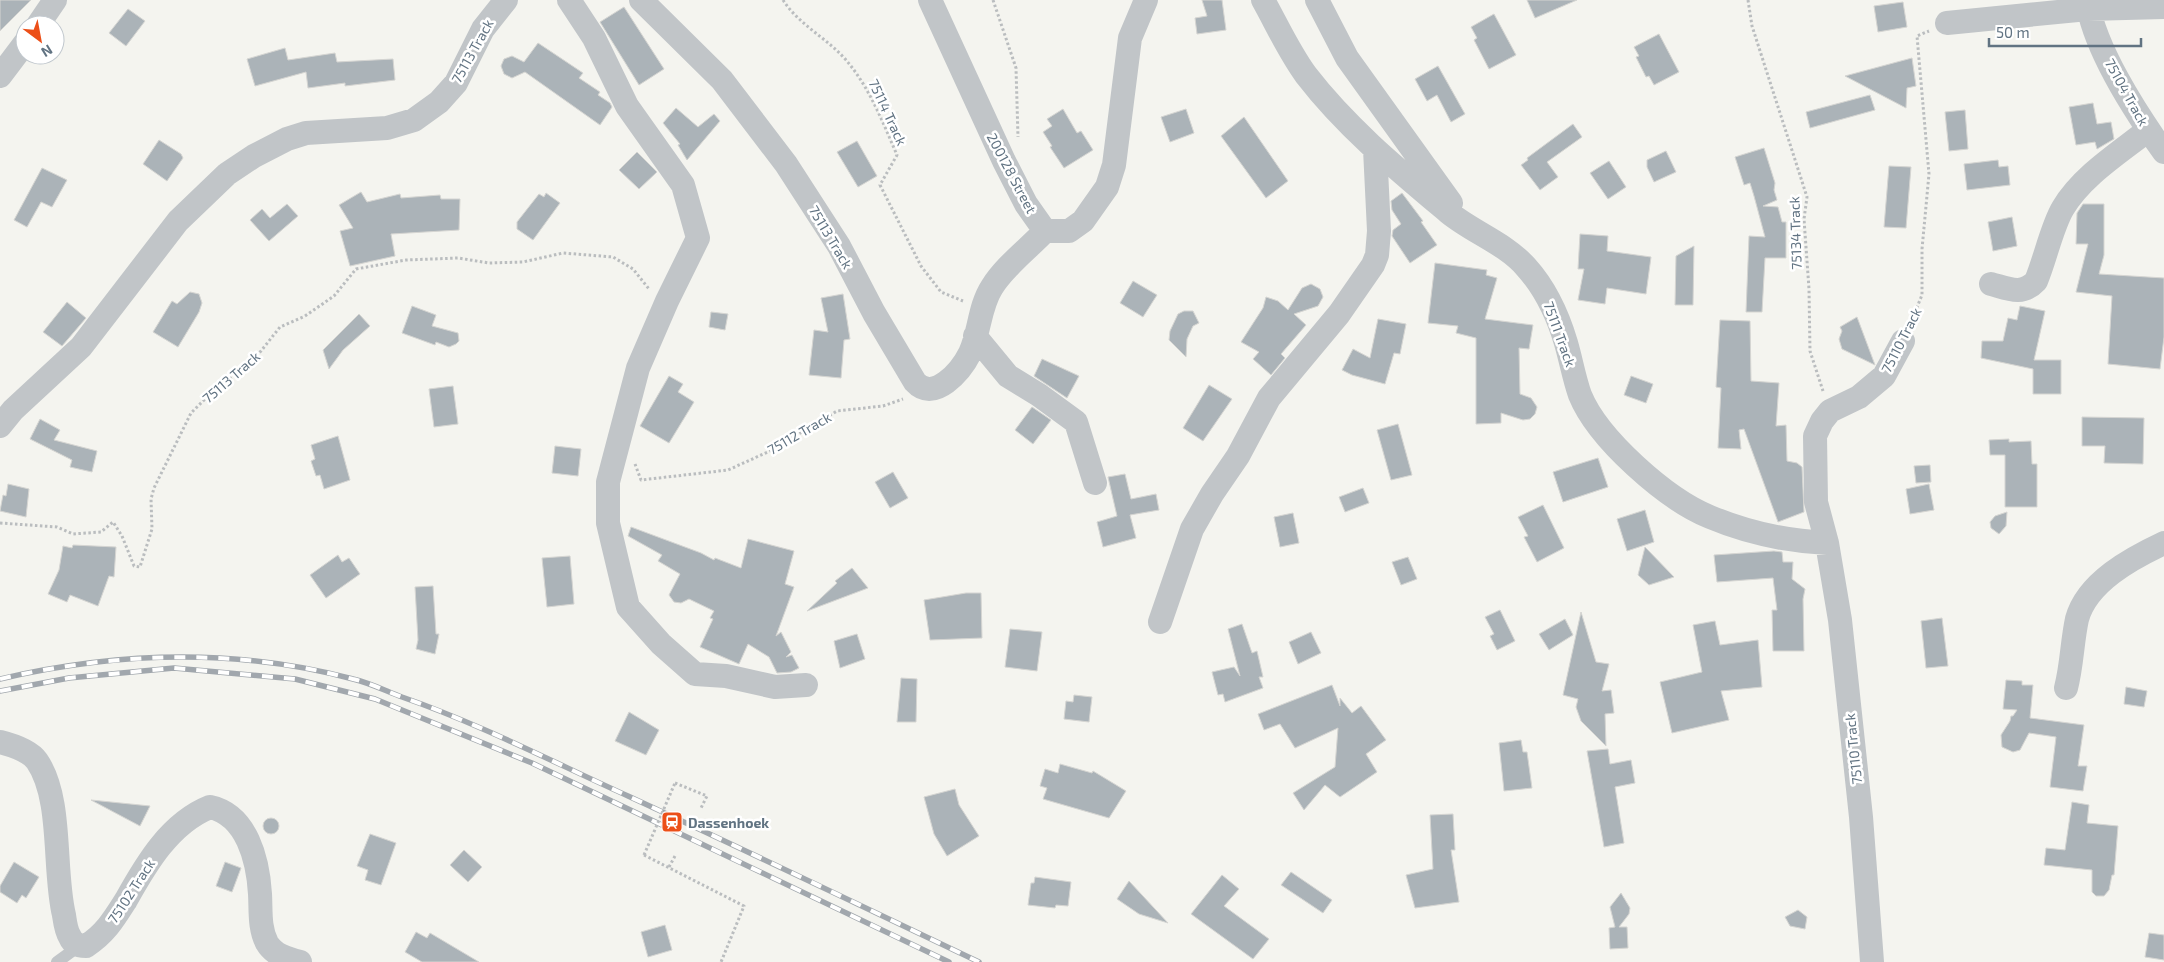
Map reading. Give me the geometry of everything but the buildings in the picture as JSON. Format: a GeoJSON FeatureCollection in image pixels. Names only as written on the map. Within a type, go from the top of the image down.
{"type":"FeatureCollection","features":[{"type":"Feature","properties":{"kind":"street"},"geometry":{"type":"LineString","coordinates":[[45,15],[55,0]]}},
{"type":"Feature","properties":{"kind":"street","name":"75113 Track"},"geometry":{"type":"LineString","coordinates":[[0,426],[13,410],[81,348],[178,221],[227,174],[254,156],[287,139],[306,133],[387,128],[414,120],[439,102],[456,82],[483,29],[506,0]]}},
{"type":"Feature","properties":{"kind":"street"},"geometry":{"type":"LineString","coordinates":[[569,0],[594,38],[627,106],[683,185],[698,238],[667,301],[638,368],[608,482],[608,523],[628,608],[661,644],[695,674],[726,676],[775,687],[806,685]]}},
{"type":"Feature","properties":{"kind":"street","name":"75113 Track"},"geometry":{"type":"LineString","coordinates":[[641,0],[722,80],[786,164],[839,246],[874,313],[915,382],[920,387],[930,390]]}},
{"type":"Feature","properties":{"kind":"street","name":"200128 Street"},"geometry":{"type":"LineString","coordinates":[[930,0],[1004,161],[1026,204],[1045,231]]}},
{"type":"Feature","properties":{"kind":"street"},"geometry":{"type":"LineString","coordinates":[[930,390],[940,386],[954,375],[970,353],[982,308],[992,287],[1045,231],[1069,231],[1083,221],[1107,187],[1114,165],[1130,38],[1146,0]]}},
{"type":"Feature","properties":{"kind":"street","name":"75111 Track"},"geometry":{"type":"LineString","coordinates":[[1263,0],[1288,48],[1305,74],[1338,114],[1375,149],[1451,214],[1484,234],[1526,266],[1551,303],[1566,340],[1581,395],[1603,433],[1636,466],[1670,493],[1708,516],[1751,532],[1793,541],[1827,543]]}},
{"type":"Feature","properties":{"kind":"street"},"geometry":{"type":"LineString","coordinates":[[1317,0],[1347,58],[1452,204],[1451,214]]}},
{"type":"Feature","properties":{"kind":"street"},"geometry":{"type":"LineString","coordinates":[[1947,23],[2088,5],[2164,7]]}},
{"type":"Feature","properties":{"kind":"street","name":"75104 Track"},"geometry":{"type":"LineString","coordinates":[[2088,5],[2102,44],[2148,130],[2164,152]]}},
{"type":"Feature","properties":{"kind":"street"},"geometry":{"type":"LineString","coordinates":[[0,76],[15,56]]}},
{"type":"Feature","properties":{"kind":"street"},"geometry":{"type":"LineString","coordinates":[[1992,284],[2017,291],[2030,287],[2039,274],[2062,210],[2069,199],[2085,181],[2148,130]]}},
{"type":"Feature","properties":{"kind":"street"},"geometry":{"type":"LineString","coordinates":[[1160,622],[1192,529],[1212,494],[1238,456],[1269,398],[1339,314],[1369,274],[1377,255],[1379,231],[1375,149]]}},
{"type":"Feature","properties":{"kind":"street"},"geometry":{"type":"LineString","coordinates":[[975,336],[1008,376],[1039,395],[1076,422],[1095,483]]}},
{"type":"Feature","properties":{"kind":"street","name":"75110 Track"},"geometry":{"type":"LineString","coordinates":[[1872,962],[1840,620],[1827,543],[1816,502],[1815,436],[1822,421],[1830,411],[1859,397],[1884,376],[1903,341]]}},
{"type":"Feature","properties":{"kind":"street"},"geometry":{"type":"LineString","coordinates":[[2066,688],[2078,617],[2093,590],[2113,571],[2164,543]]}},
{"type":"Feature","properties":{"kind":"street"},"geometry":{"type":"LineString","coordinates":[[0,742],[29,753],[36,760],[46,778],[52,814],[59,896],[69,937],[79,946]]}},
{"type":"Feature","properties":{"kind":"street","name":"75102 Track"},"geometry":{"type":"LineString","coordinates":[[79,946],[86,946],[111,926],[149,863],[173,831],[194,813],[210,807],[228,814],[245,834],[260,891],[262,929],[268,944],[278,954],[293,961]]}},
{"type":"Feature","properties":{"kind":"lane"},"geometry":{"type":"LineString","coordinates":[[57,962],[79,946]]}},
{"type":"Feature","properties":{"kind":"path","name":"75114 Track"},"geometry":{"type":"LineString","coordinates":[[783,0],[791,13],[841,55],[863,83],[897,155],[880,185],[921,266],[941,292],[982,308]]}},
{"type":"Feature","properties":{"kind":"path"},"geometry":{"type":"LineString","coordinates":[[993,0],[1016,68],[1018,139]]}},
{"type":"Feature","properties":{"kind":"path","name":"75134 Track"},"geometry":{"type":"LineString","coordinates":[[1748,0],[1752,26],[1807,197],[1804,218],[1809,289],[1810,351],[1830,411]]}},
{"type":"Feature","properties":{"kind":"path","name":"75110 Track"},"geometry":{"type":"LineString","coordinates":[[1903,341],[1922,295],[1922,249],[1929,174],[1917,36],[1947,23]]}},
{"type":"Feature","properties":{"kind":"path","name":"75113 Track"},"geometry":{"type":"LineString","coordinates":[[0,523],[57,527],[73,534],[101,532],[113,522],[122,536],[134,566],[140,568],[152,530],[151,499],[154,488],[191,413],[217,387],[238,373],[261,351],[280,327],[305,316],[334,296],[356,269],[406,260],[458,258],[489,263],[523,262],[563,253],[613,256],[633,269],[654,296]]}},
{"type":"Feature","properties":{"kind":"path","name":"75112 Track"},"geometry":{"type":"LineString","coordinates":[[635,463],[641,480],[728,470],[770,451],[837,411],[883,406],[930,390]]}},
{"type":"Feature","properties":{"kind":"path"},"geometry":{"type":"LineString","coordinates":[[701,808],[707,796],[675,783],[644,855],[744,906],[721,962]]}},
{"type":"Feature","properties":{"kind":"path"},"geometry":{"type":"LineString","coordinates":[[669,867],[675,856]]}},
{"type":"Feature","properties":{"kind":"railway"},"geometry":{"type":"LineString","coordinates":[[0,679],[88,663],[176,657],[221,658],[265,662],[309,669],[359,681],[460,719],[516,744],[760,857],[979,962]]}},
{"type":"Feature","properties":{"kind":"railway"},"geometry":{"type":"LineString","coordinates":[[0,691],[69,678],[174,668],[295,679],[375,699],[532,763],[949,962]]}},
{"type":"Feature","properties":{"kind":"place","name":"Dassenhoek"},"geometry":{"type":"Point","coordinates":[672,822]}}]}
